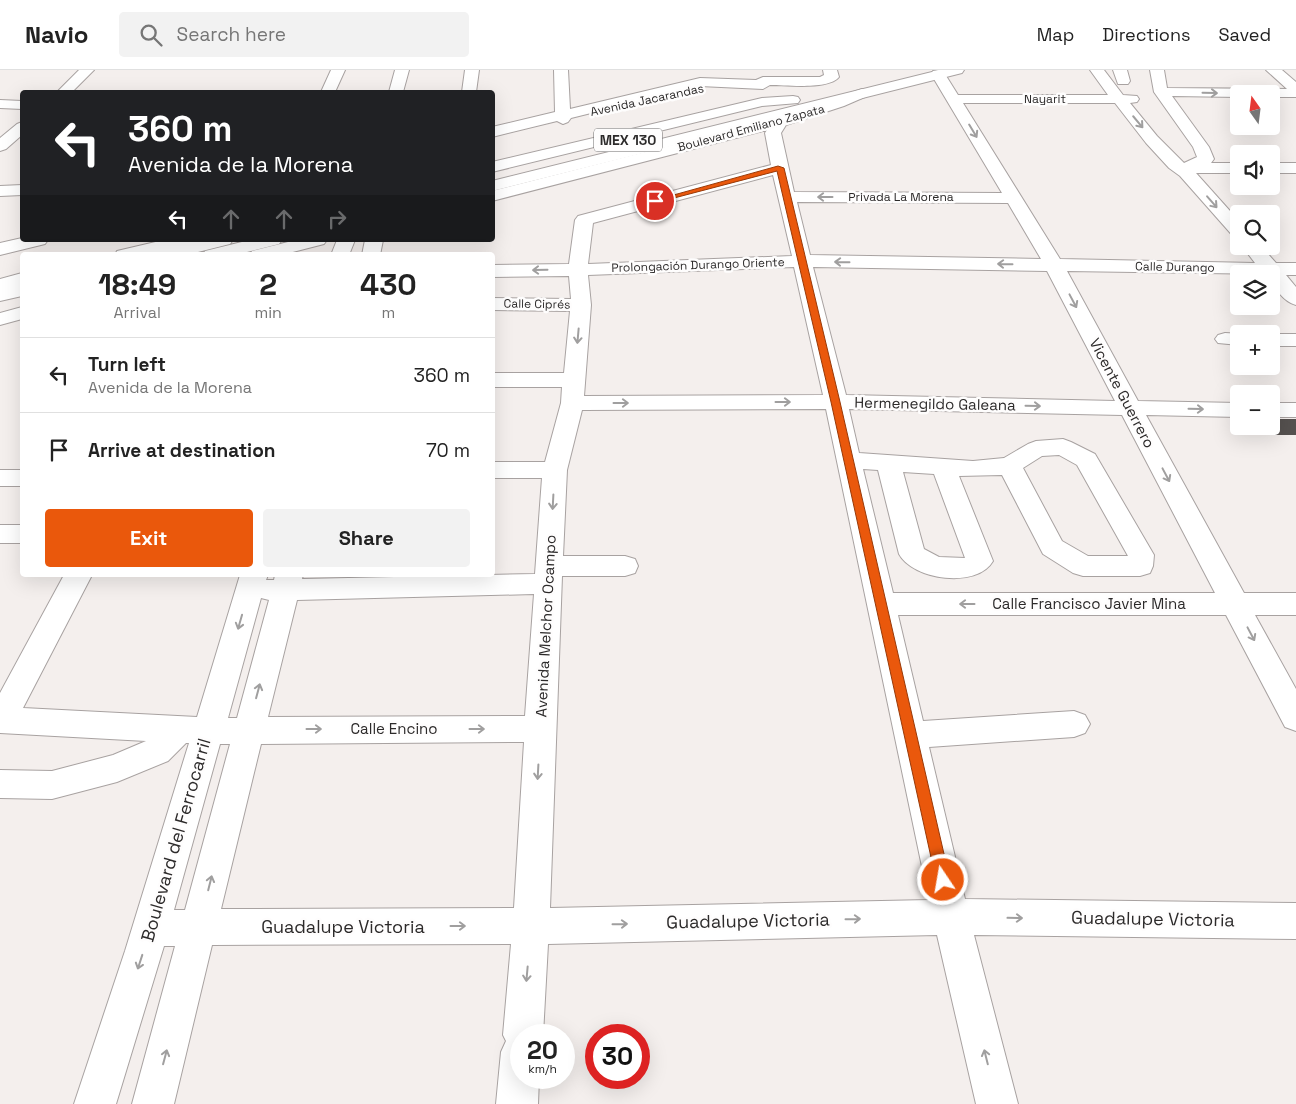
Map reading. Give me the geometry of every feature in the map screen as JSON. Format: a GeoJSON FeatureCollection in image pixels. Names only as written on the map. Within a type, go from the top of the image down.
{"type":"FeatureCollection","features":[{"type":"Feature","properties":{"kind":"street"},"geometry":{"type":"LineString","coordinates":[[66,90],[87,70]]}},
{"type":"Feature","properties":{"kind":"street"},"geometry":{"type":"LineString","coordinates":[[329,90],[338,70]]}},
{"type":"Feature","properties":{"kind":"street"},"geometry":{"type":"LineString","coordinates":[[397,90],[402,70]]}},
{"type":"Feature","properties":{"kind":"street"},"geometry":{"type":"LineString","coordinates":[[469,90],[472,70]]}},
{"type":"Feature","properties":{"kind":"street"},"geometry":{"type":"LineString","coordinates":[[561,70],[566,116]]}},
{"type":"Feature","properties":{"kind":"street"},"geometry":{"type":"LineString","coordinates":[[566,116],[571,70]]}},
{"type":"Feature","properties":{"kind":"street","name":"Boulevard Emiliano Zapata"},"geometry":{"type":"LineString","coordinates":[[495,185],[762,112],[792,100],[914,70]]}},
{"type":"Feature","properties":{"kind":"street"},"geometry":{"type":"LineString","coordinates":[[1097,70],[1163,152],[1184,169],[1230,168]]}},
{"type":"Feature","properties":{"kind":"street"},"geometry":{"type":"LineString","coordinates":[[1112,70],[1122,76],[1184,169],[1230,222]]}},
{"type":"Feature","properties":{"kind":"street"},"geometry":{"type":"LineString","coordinates":[[1157,70],[1161,92],[1202,148],[1206,159],[1184,169]]}},
{"type":"Feature","properties":{"kind":"street"},"geometry":{"type":"LineString","coordinates":[[1273,70],[1296,89]]}},
{"type":"Feature","properties":{"kind":"street","name":"Boulevard Emiliano Zapata"},"geometry":{"type":"LineString","coordinates":[[495,173],[762,112],[862,93],[947,72]]}},
{"type":"Feature","properties":{"kind":"street","name":"Vicente Guerrero"},"geometry":{"type":"LineString","coordinates":[[947,72],[954,99],[1054,265],[1296,718]]}},
{"type":"Feature","properties":{"kind":"street"},"geometry":{"type":"LineString","coordinates":[[763,81],[826,75],[836,89]]}},
{"type":"Feature","properties":{"kind":"street"},"geometry":{"type":"LineString","coordinates":[[763,81],[792,100]]}},
{"type":"Feature","properties":{"kind":"street","name":"Avenida Jacarandas"},"geometry":{"type":"LineString","coordinates":[[495,131],[692,89],[763,81]]}},
{"type":"Feature","properties":{"kind":"street"},"geometry":{"type":"LineString","coordinates":[[1161,92],[1296,94]]}},
{"type":"Feature","properties":{"kind":"street","name":"Boulevard Emiliano Zapata"},"geometry":{"type":"LineString","coordinates":[[495,195],[780,122],[839,103],[862,93]]}},
{"type":"Feature","properties":{"kind":"street","name":"Nayarit"},"geometry":{"type":"LineString","coordinates":[[954,99],[1137,100]]}},
{"type":"Feature","properties":{"kind":"street","name":"Boulevard Emiliano Zapata"},"geometry":{"type":"LineString","coordinates":[[495,166],[762,102],[792,100]]}},
{"type":"Feature","properties":{"kind":"street"},"geometry":{"type":"LineString","coordinates":[[0,104],[20,105]]}},
{"type":"Feature","properties":{"kind":"street"},"geometry":{"type":"LineString","coordinates":[[780,122],[773,133],[778,157],[836,402],[951,917],[997,1104]]}},
{"type":"Feature","properties":{"kind":"street"},"geometry":{"type":"LineString","coordinates":[[0,146],[20,130]]}},
{"type":"Feature","properties":{"kind":"street"},"geometry":{"type":"LineString","coordinates":[[726,136],[756,139],[778,157]]}},
{"type":"Feature","properties":{"kind":"street"},"geometry":{"type":"LineString","coordinates":[[0,146],[20,145]]}},
{"type":"Feature","properties":{"kind":"street","name":"Avenida Melchor Ocampo"},"geometry":{"type":"LineString","coordinates":[[524,1024],[531,926],[555,470],[573,391],[581,305],[578,270],[584,220],[778,157]]}},
{"type":"Feature","properties":{"kind":"street"},"geometry":{"type":"LineString","coordinates":[[1280,168],[1296,168]]}},
{"type":"Feature","properties":{"kind":"street"},"geometry":{"type":"LineString","coordinates":[[0,191],[20,190]]}},
{"type":"Feature","properties":{"kind":"street","name":"Privada La Morena"},"geometry":{"type":"LineString","coordinates":[[787,197],[1014,198]]}},
{"type":"Feature","properties":{"kind":"street"},"geometry":{"type":"LineString","coordinates":[[0,249],[30,242]]}},
{"type":"Feature","properties":{"kind":"street"},"geometry":{"type":"LineString","coordinates":[[137,252],[179,242]]}},
{"type":"Feature","properties":{"kind":"street"},"geometry":{"type":"LineString","coordinates":[[175,252],[216,242]]}},
{"type":"Feature","properties":{"kind":"street"},"geometry":{"type":"LineString","coordinates":[[252,252],[308,242]]}},
{"type":"Feature","properties":{"kind":"street"},"geometry":{"type":"LineString","coordinates":[[1259,255],[1268,265]]}},
{"type":"Feature","properties":{"kind":"street","name":"Prolongación Durango Oriente"},"geometry":{"type":"LineString","coordinates":[[495,271],[578,270],[802,261],[1054,265]]}},
{"type":"Feature","properties":{"kind":"street","name":"Calle Durango"},"geometry":{"type":"LineString","coordinates":[[1054,265],[1230,268]]}},
{"type":"Feature","properties":{"kind":"street","name":"Calle Durango"},"geometry":{"type":"LineString","coordinates":[[1280,269],[1296,269]]}},
{"type":"Feature","properties":{"kind":"street"},"geometry":{"type":"LineString","coordinates":[[0,285],[20,280]]}},
{"type":"Feature","properties":{"kind":"street"},"geometry":{"type":"LineString","coordinates":[[1280,280],[1296,299]]}},
{"type":"Feature","properties":{"kind":"street"},"geometry":{"type":"LineString","coordinates":[[0,295],[20,290]]}},
{"type":"Feature","properties":{"kind":"street"},"geometry":{"type":"LineString","coordinates":[[6,317],[20,304]]}},
{"type":"Feature","properties":{"kind":"street","name":"Calle Ciprés"},"geometry":{"type":"LineString","coordinates":[[495,304],[581,305]]}},
{"type":"Feature","properties":{"kind":"street"},"geometry":{"type":"LineString","coordinates":[[1280,340],[1296,340]]}},
{"type":"Feature","properties":{"kind":"street","name":"Hermenegildo Galeana"},"geometry":{"type":"LineString","coordinates":[[495,380],[573,391],[836,402],[1230,410]]}},
{"type":"Feature","properties":{"kind":"street"},"geometry":{"type":"LineString","coordinates":[[1280,410],[1296,410]]}},
{"type":"Feature","properties":{"kind":"street"},"geometry":{"type":"LineString","coordinates":[[849,460],[973,469],[1010,466],[1036,449],[1063,447],[1086,460],[1141,555],[1140,566],[1083,566],[1052,547],[1010,466]]}},
{"type":"Feature","properties":{"kind":"street"},"geometry":{"type":"LineString","coordinates":[[889,464],[912,554],[920,561],[949,568],[971,567],[980,561],[943,467]]}},
{"type":"Feature","properties":{"kind":"street"},"geometry":{"type":"LineString","coordinates":[[495,470],[555,470]]}},
{"type":"Feature","properties":{"kind":"street"},"geometry":{"type":"LineString","coordinates":[[0,478],[20,478]]}},
{"type":"Feature","properties":{"kind":"street"},"geometry":{"type":"LineString","coordinates":[[0,534],[20,534]]}},
{"type":"Feature","properties":{"kind":"street"},"geometry":{"type":"LineString","coordinates":[[495,576],[549,575],[626,566]]}},
{"type":"Feature","properties":{"kind":"street"},"geometry":{"type":"LineString","coordinates":[[0,720],[77,577]]}},
{"type":"Feature","properties":{"kind":"street"},"geometry":{"type":"LineString","coordinates":[[251,583],[474,577]]}},
{"type":"Feature","properties":{"kind":"street"},"geometry":{"type":"LineString","coordinates":[[153,1104],[287,582]]}},
{"type":"Feature","properties":{"kind":"street","name":"Boulevard del Ferrocarril"},"geometry":{"type":"LineString","coordinates":[[95,1104],[150,929],[194,730],[251,583]]}},
{"type":"Feature","properties":{"kind":"street","name":"Calle Francisco Javier Mina"},"geometry":{"type":"LineString","coordinates":[[881,604],[1296,604]]}},
{"type":"Feature","properties":{"kind":"street","name":"Calle Encino"},"geometry":{"type":"LineString","coordinates":[[0,720],[194,730],[540,729]]}},
{"type":"Feature","properties":{"kind":"street"},"geometry":{"type":"LineString","coordinates":[[911,735],[1074,724]]}},
{"type":"Feature","properties":{"kind":"street"},"geometry":{"type":"LineString","coordinates":[[0,784],[52,785],[117,768],[157,751],[194,730]]}},
{"type":"Feature","properties":{"kind":"street","name":"Guadalupe Victoria"},"geometry":{"type":"LineString","coordinates":[[150,929],[199,927],[531,926],[951,917],[1296,921]]}},
{"type":"Feature","properties":{"kind":"street"},"geometry":{"type":"LineString","coordinates":[[517,1104],[518,1089]]}},
{"type":"Feature","properties":{"kind":"building"},"geometry":{"type":"Polygon","coordinates":[[[1280,419],[1296,419],[1296,435],[1280,435],[1280,419]]]}},
{"type":"Feature","properties":{"kind":"route"},"geometry":{"type":"LineString","coordinates":[[655,201],[780,168],[836,402],[943,880]]}}]}
